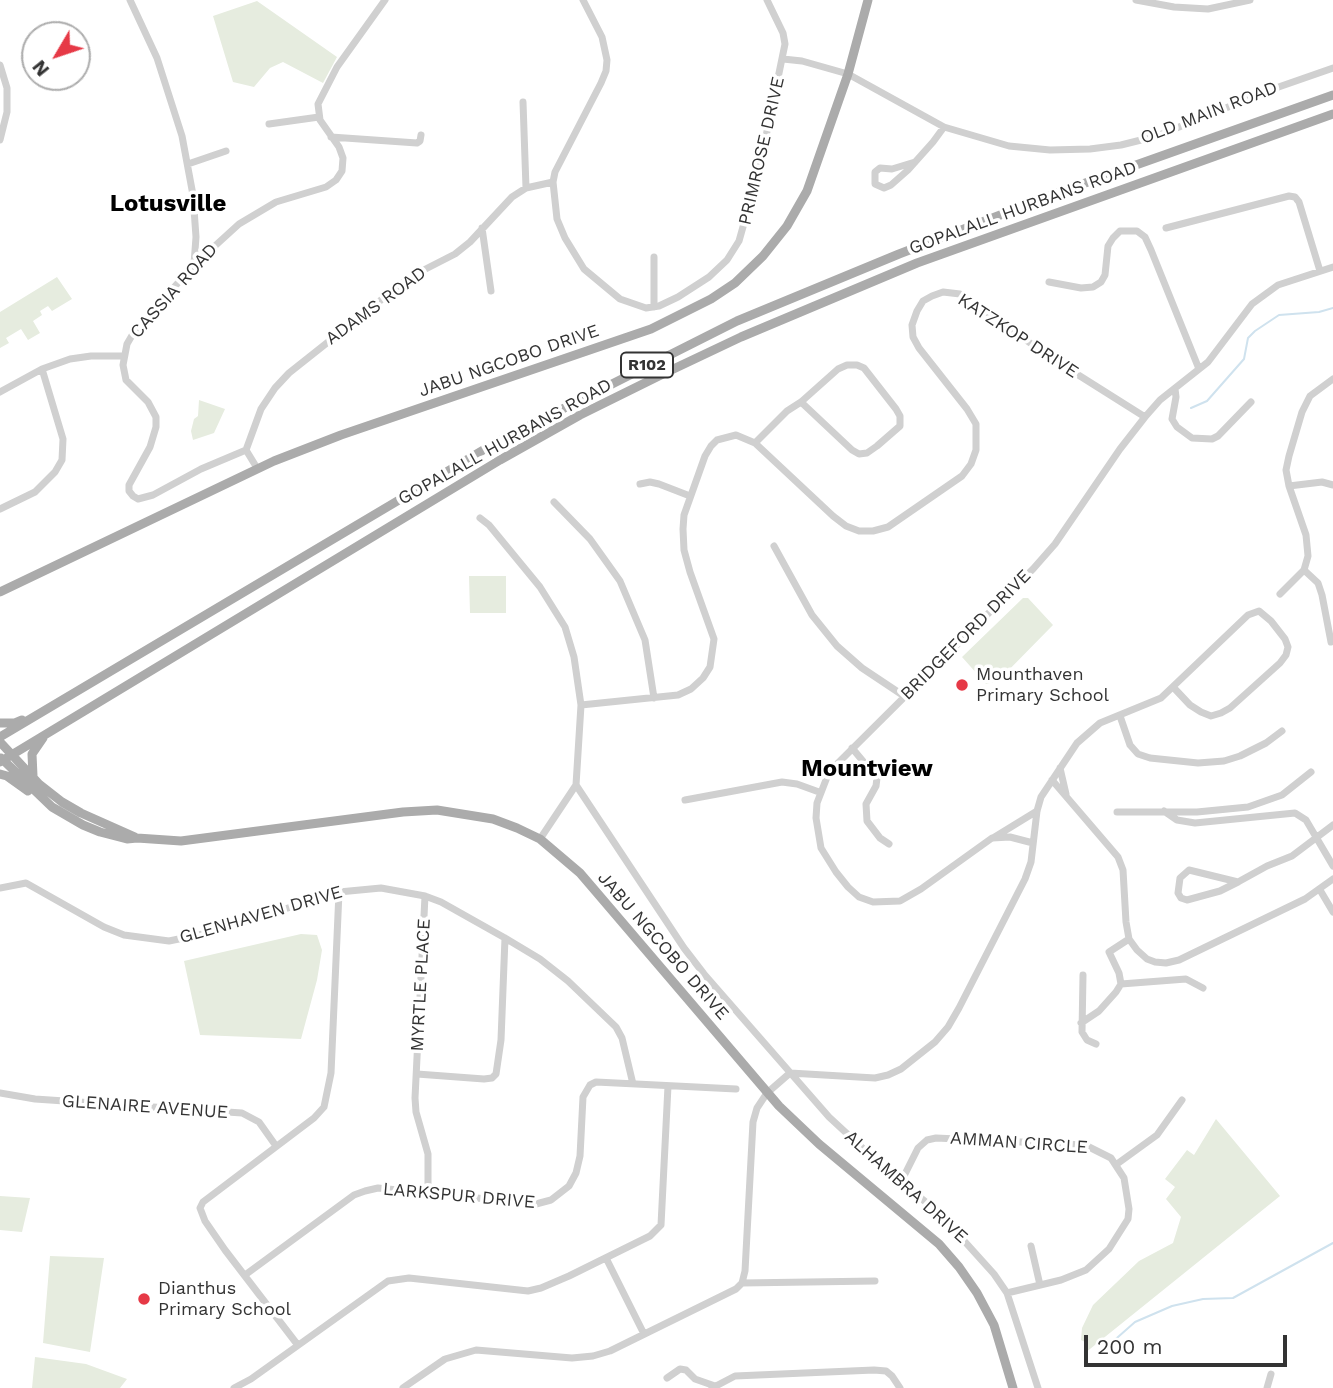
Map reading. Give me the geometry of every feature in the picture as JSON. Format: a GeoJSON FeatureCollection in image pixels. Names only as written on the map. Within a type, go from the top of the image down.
{"type":"FeatureCollection","features":[{"type":"Feature","properties":{"kind":"main road","name":"JABU NGCOBO DRIVE"},"geometry":{"type":"LineString","coordinates":[[0,592],[257,468],[341,435],[651,329],[711,299],[735,283],[764,256],[787,226],[807,191],[848,75],[868,0]]}},
{"type":"Feature","properties":{"kind":"main road","name":"GOPALALL HURBANS ROAD"},"geometry":{"type":"LineString","coordinates":[[0,737],[495,443],[737,321],[899,254],[1060,192],[1333,95]]}},
{"type":"Feature","properties":{"kind":"main road","name":"GOPALALL HURBANS ROAD"},"geometry":{"type":"LineString","coordinates":[[4,758],[488,467],[580,415],[676,368],[741,337],[917,263],[1333,114]]}},
{"type":"Feature","properties":{"kind":"main road"},"geometry":{"type":"LineString","coordinates":[[0,723],[15,723],[57,703]]}},
{"type":"Feature","properties":{"kind":"main road"},"geometry":{"type":"LineString","coordinates":[[33,778],[32,754],[46,734]]}},
{"type":"Feature","properties":{"kind":"main road","name":"JABU NGCOBO DRIVE"},"geometry":{"type":"LineString","coordinates":[[0,742],[4,758],[52,807],[100,832],[127,839],[181,841],[437,810],[493,819],[540,839],[580,873],[767,1093],[819,1144],[939,1244],[959,1267],[994,1325],[1013,1388]]}},
{"type":"Feature","properties":{"kind":"main road","name":"JABU NGCOBO DRIVE"},"geometry":{"type":"LineString","coordinates":[[4,758],[62,802],[137,838]]}},
{"type":"Feature","properties":{"kind":"main road"},"geometry":{"type":"LineString","coordinates":[[0,774],[20,784],[52,807]]}},
{"type":"Feature","properties":{"kind":"street"},"geometry":{"type":"LineString","coordinates":[[130,0],[157,58],[188,164],[195,212],[194,265]]}},
{"type":"Feature","properties":{"kind":"street"},"geometry":{"type":"LineString","coordinates":[[269,124],[319,117],[318,104],[332,75],[385,0]]}},
{"type":"Feature","properties":{"kind":"street"},"geometry":{"type":"LineString","coordinates":[[583,0],[603,37],[606,71],[555,172],[553,182],[558,219],[565,238],[584,269],[620,299],[636,306],[654,307],[654,257]]}},
{"type":"Feature","properties":{"kind":"street","name":"PRIMROSE DRIVE"},"geometry":{"type":"LineString","coordinates":[[654,307],[678,297],[709,277],[727,260],[739,241],[759,170],[783,59],[783,33],[767,0]]}},
{"type":"Feature","properties":{"kind":"street"},"geometry":{"type":"LineString","coordinates":[[1136,0],[1174,7],[1208,9],[1250,0]]}},
{"type":"Feature","properties":{"kind":"street","name":"PRIMROSE DRIVE"},"geometry":{"type":"LineString","coordinates":[[783,59],[813,64],[848,75]]}},
{"type":"Feature","properties":{"kind":"street"},"geometry":{"type":"LineString","coordinates":[[0,65],[7,88],[7,112],[0,140]]}},
{"type":"Feature","properties":{"kind":"street","name":"OLD MAIN ROAD"},"geometry":{"type":"LineString","coordinates":[[848,75],[944,127],[1009,146],[1050,150],[1121,145],[1157,136],[1270,90],[1333,68]]}},
{"type":"Feature","properties":{"kind":"street"},"geometry":{"type":"LineString","coordinates":[[523,102],[526,188]]}},
{"type":"Feature","properties":{"kind":"street","name":"CASSIA ROAD"},"geometry":{"type":"LineString","coordinates":[[246,450],[201,468],[153,495],[138,499],[133,496],[129,485],[150,447],[156,417],[148,402],[126,380],[124,356],[134,332],[194,265],[227,234],[256,212],[289,197],[326,187],[336,180],[342,171],[343,158],[319,117]]}},
{"type":"Feature","properties":{"kind":"street"},"geometry":{"type":"LineString","coordinates":[[915,162],[892,169],[880,168],[875,172],[875,184],[884,188],[891,185],[915,162],[944,127]]}},
{"type":"Feature","properties":{"kind":"street"},"geometry":{"type":"LineString","coordinates":[[331,137],[417,144],[421,135]]}},
{"type":"Feature","properties":{"kind":"street"},"geometry":{"type":"LineString","coordinates":[[188,164],[226,151]]}},
{"type":"Feature","properties":{"kind":"street","name":"ADAMS ROAD"},"geometry":{"type":"LineString","coordinates":[[246,450],[261,409],[289,373],[410,276],[455,254],[512,197],[526,188],[553,182]]}},
{"type":"Feature","properties":{"kind":"street"},"geometry":{"type":"LineString","coordinates":[[1166,228],[1295,197],[1299,202],[1320,271]]}},
{"type":"Feature","properties":{"kind":"street"},"geometry":{"type":"LineString","coordinates":[[482,228],[491,291]]}},
{"type":"Feature","properties":{"kind":"street"},"geometry":{"type":"LineString","coordinates":[[1049,282],[1081,288],[1093,287],[1101,282],[1105,275],[1108,246],[1113,238],[1120,231],[1137,231],[1145,237],[1151,250],[1199,369]]}},
{"type":"Feature","properties":{"kind":"street","name":"BRIDGEFORD DRIVE"},"geometry":{"type":"LineString","coordinates":[[819,792],[829,772],[1055,544],[1144,417],[1219,350],[1252,304],[1278,285],[1333,267]]}},
{"type":"Feature","properties":{"kind":"street","name":"KATZKOP DRIVE"},"geometry":{"type":"LineString","coordinates":[[755,443],[834,516],[846,526],[859,531],[888,527],[962,477],[976,450],[976,424],[913,337],[912,324],[923,301],[943,292],[960,294],[1052,359],[1144,417]]}},
{"type":"Feature","properties":{"kind":"street"},"geometry":{"type":"LineString","coordinates":[[0,392],[42,369],[80,357],[124,356]]}},
{"type":"Feature","properties":{"kind":"street"},"geometry":{"type":"LineString","coordinates":[[581,705],[678,695],[691,689],[703,678],[712,659],[714,639],[684,550],[682,529],[690,496],[705,456],[717,440],[736,435],[755,443],[787,411],[838,369],[847,365],[864,368],[896,409],[900,416],[900,426],[867,453],[859,454],[801,402]]}},
{"type":"Feature","properties":{"kind":"street"},"geometry":{"type":"LineString","coordinates":[[0,509],[36,492],[55,472],[62,460],[63,439],[42,369]]}},
{"type":"Feature","properties":{"kind":"street"},"geometry":{"type":"LineString","coordinates":[[1279,594],[1304,570],[1308,545],[1286,470],[1302,412],[1317,389],[1333,379]]}},
{"type":"Feature","properties":{"kind":"street"},"geometry":{"type":"LineString","coordinates":[[1175,389],[1172,419],[1177,427],[1192,438],[1212,439],[1218,436],[1251,402]]}},
{"type":"Feature","properties":{"kind":"street"},"geometry":{"type":"LineString","coordinates":[[246,450],[257,468]]}},
{"type":"Feature","properties":{"kind":"street"},"geometry":{"type":"LineString","coordinates":[[1289,486],[1322,482],[1333,485]]}},
{"type":"Feature","properties":{"kind":"street"},"geometry":{"type":"LineString","coordinates":[[640,484],[659,484],[690,496]]}},
{"type":"Feature","properties":{"kind":"street"},"geometry":{"type":"LineString","coordinates":[[554,502],[590,539],[620,581],[645,640],[654,698]]}},
{"type":"Feature","properties":{"kind":"street"},"geometry":{"type":"LineString","coordinates":[[480,518],[489,525],[540,587],[565,627],[574,657],[581,705],[576,785],[540,839]]}},
{"type":"Feature","properties":{"kind":"street"},"geometry":{"type":"LineString","coordinates":[[774,546],[812,615],[837,646],[862,668],[904,696]]}},
{"type":"Feature","properties":{"kind":"street"},"geometry":{"type":"LineString","coordinates":[[1304,570],[1318,583],[1327,614],[1331,642]]}},
{"type":"Feature","properties":{"kind":"street"},"geometry":{"type":"LineString","coordinates":[[742,1283],[745,1271],[753,1122],[757,1108],[767,1093],[790,1073],[875,1078],[901,1069],[935,1042],[953,1018],[1025,879],[1031,862],[1041,797],[1077,743],[1109,719],[1147,706],[1174,688],[1248,615],[1259,611],[1285,639],[1288,647],[1280,663],[1221,713],[1211,716],[1200,712],[1174,688]]}},
{"type":"Feature","properties":{"kind":"street"},"geometry":{"type":"LineString","coordinates":[[1119,716],[1130,745],[1138,754],[1150,758],[1198,763],[1214,763],[1240,756],[1266,743],[1282,730]]}},
{"type":"Feature","properties":{"kind":"street"},"geometry":{"type":"LineString","coordinates":[[852,748],[877,778],[876,786],[866,804],[867,821],[880,838],[889,844]]}},
{"type":"Feature","properties":{"kind":"street"},"geometry":{"type":"LineString","coordinates":[[1060,768],[1066,795]]}},
{"type":"Feature","properties":{"kind":"street"},"geometry":{"type":"LineString","coordinates":[[1117,812],[1208,811],[1248,807],[1282,795],[1311,772]]}},
{"type":"Feature","properties":{"kind":"street"},"geometry":{"type":"LineString","coordinates":[[1052,780],[1118,857],[1123,870],[1129,939],[1147,959],[1166,963],[1179,960],[1320,890],[1333,879]]}},
{"type":"Feature","properties":{"kind":"street"},"geometry":{"type":"LineString","coordinates":[[685,800],[782,782],[819,792],[816,818],[821,848],[848,887],[859,897],[873,902],[900,901],[992,838],[1037,811]]}},
{"type":"Feature","properties":{"kind":"street","name":"ALHAMBRA DRIVE"},"geometry":{"type":"LineString","coordinates":[[576,785],[684,948],[790,1073],[829,1117],[939,1213],[966,1241],[1007,1293],[1038,1388]]}},
{"type":"Feature","properties":{"kind":"street"},"geometry":{"type":"LineString","coordinates":[[1041,797],[1066,795]]}},
{"type":"Feature","properties":{"kind":"street"},"geometry":{"type":"LineString","coordinates":[[1164,811],[1177,820],[1195,823],[1295,813],[1306,820],[1333,866]]}},
{"type":"Feature","properties":{"kind":"street"},"geometry":{"type":"LineString","coordinates":[[1238,882],[1189,870],[1180,878],[1178,893],[1181,898],[1188,900],[1220,891],[1292,856],[1333,825]]}},
{"type":"Feature","properties":{"kind":"street"},"geometry":{"type":"LineString","coordinates":[[992,838],[1010,837],[1033,843]]}},
{"type":"Feature","properties":{"kind":"street","name":"GLENHAVEN DRIVE"},"geometry":{"type":"LineString","coordinates":[[0,888],[26,883],[114,931],[124,935],[169,941],[208,933],[339,892],[381,888],[425,896],[441,902],[505,938],[540,959],[568,981],[616,1027],[622,1038],[633,1084]]}},
{"type":"Feature","properties":{"kind":"street"},"geometry":{"type":"LineString","coordinates":[[1320,890],[1333,912]]}},
{"type":"Feature","properties":{"kind":"street"},"geometry":{"type":"LineString","coordinates":[[297,1344],[205,1221],[200,1208],[203,1202],[314,1118],[324,1107],[328,1091],[339,892]]}},
{"type":"Feature","properties":{"kind":"street","name":"MYRTLE PLACE"},"geometry":{"type":"LineString","coordinates":[[425,896],[416,1112],[428,1154],[428,1195]]}},
{"type":"Feature","properties":{"kind":"street","name":"MYRTLE PLACE"},"geometry":{"type":"LineString","coordinates":[[417,1074],[484,1079],[492,1078],[496,1074],[501,1040],[505,938]]}},
{"type":"Feature","properties":{"kind":"street"},"geometry":{"type":"LineString","coordinates":[[1081,1023],[1110,1002],[1121,984],[1109,952],[1129,939]]}},
{"type":"Feature","properties":{"kind":"street"},"geometry":{"type":"LineString","coordinates":[[1083,975],[1083,1037],[1096,1044]]}},
{"type":"Feature","properties":{"kind":"street"},"geometry":{"type":"LineString","coordinates":[[1121,984],[1186,979],[1203,988]]}},
{"type":"Feature","properties":{"kind":"street","name":"LARKSPUR DRIVE"},"geometry":{"type":"LineString","coordinates":[[245,1275],[354,1195],[365,1191],[378,1188],[536,1204],[551,1200],[569,1186],[576,1173],[585,1091],[596,1083],[736,1089]]}},
{"type":"Feature","properties":{"kind":"street"},"geometry":{"type":"LineString","coordinates":[[234,1388],[251,1379],[388,1281],[409,1278],[528,1290],[541,1288],[650,1236],[661,1225],[668,1086]]}},
{"type":"Feature","properties":{"kind":"street","name":"GLENAIRE AVENUE"},"geometry":{"type":"LineString","coordinates":[[0,1093],[35,1099],[242,1113],[259,1122],[276,1146]]}},
{"type":"Feature","properties":{"kind":"street"},"geometry":{"type":"LineString","coordinates":[[1007,1293],[1086,1270],[1109,1249],[1128,1219],[1129,1209],[1124,1178],[1116,1164],[1157,1135],[1182,1100]]}},
{"type":"Feature","properties":{"kind":"street","name":"AMMAN CIRCLE"},"geometry":{"type":"LineString","coordinates":[[901,1182],[918,1148],[927,1140],[936,1138],[1085,1145],[1101,1151],[1116,1164]]}},
{"type":"Feature","properties":{"kind":"street"},"geometry":{"type":"LineString","coordinates":[[1031,1246],[1041,1285]]}},
{"type":"Feature","properties":{"kind":"street"},"geometry":{"type":"LineString","coordinates":[[606,1258],[644,1334]]}},
{"type":"Feature","properties":{"kind":"street"},"geometry":{"type":"LineString","coordinates":[[403,1388],[445,1359],[461,1353],[489,1351],[572,1359],[593,1356],[644,1334],[742,1283],[875,1281]]}},
{"type":"Feature","properties":{"kind":"street"},"geometry":{"type":"LineString","coordinates":[[667,1378],[680,1369],[686,1370],[695,1379],[714,1387],[735,1376],[874,1370],[886,1371],[900,1388]]}},
{"type":"Feature","properties":{"kind":"street"},"geometry":{"type":"LineString","coordinates":[[1267,1388],[1271,1374]]}},
{"type":"Feature","properties":{"kind":"shaded area"},"geometry":{"type":"Polygon","coordinates":[[[257,1],[337,57],[323,83],[283,62],[270,68],[254,87],[233,82],[213,16],[257,1]]]}},
{"type":"Feature","properties":{"kind":"shaded area"},"geometry":{"type":"Polygon","coordinates":[[[57,277],[72,299],[52,311],[48,306],[40,311],[42,315],[33,321],[40,333],[28,340],[21,329],[6,338],[9,343],[0,348],[0,312],[57,277]]]}},
{"type":"Feature","properties":{"kind":"shaded area"},"geometry":{"type":"Polygon","coordinates":[[[199,400],[225,409],[214,433],[193,440],[191,431],[194,419],[198,416],[199,400]]]}},
{"type":"Feature","properties":{"kind":"shaded area"},"geometry":{"type":"Polygon","coordinates":[[[469,576],[506,576],[506,613],[470,613],[469,576]]]}},
{"type":"Feature","properties":{"kind":"shaded area"},"geometry":{"type":"Polygon","coordinates":[[[1023,598],[1028,598],[1053,625],[998,681],[986,684],[962,657],[1023,598]]]}},
{"type":"Feature","properties":{"kind":"shaded area"},"geometry":{"type":"Polygon","coordinates":[[[301,934],[317,935],[322,950],[301,1039],[200,1035],[184,961],[301,934]]]}},
{"type":"Feature","properties":{"kind":"shaded area"},"geometry":{"type":"Polygon","coordinates":[[[1216,1119],[1280,1196],[1085,1353],[1085,1342],[1081,1340],[1082,1328],[1093,1305],[1139,1261],[1173,1243],[1181,1217],[1166,1199],[1175,1187],[1165,1179],[1187,1150],[1194,1155],[1216,1119]]]}},
{"type":"Feature","properties":{"kind":"shaded area"},"geometry":{"type":"Polygon","coordinates":[[[0,1196],[30,1198],[22,1232],[0,1230],[0,1196]]]}},
{"type":"Feature","properties":{"kind":"shaded area"},"geometry":{"type":"Polygon","coordinates":[[[50,1256],[104,1258],[90,1352],[43,1343],[50,1256]]]}},
{"type":"Feature","properties":{"kind":"shaded area"},"geometry":{"type":"Polygon","coordinates":[[[35,1357],[86,1364],[127,1379],[120,1388],[32,1388],[35,1357]]]}},
{"type":"Feature","properties":{"kind":"waterway"},"geometry":{"type":"LineString","coordinates":[[1191,408],[1207,401],[1244,359],[1248,338],[1255,331],[1279,315],[1319,312],[1333,308]]}},
{"type":"Feature","properties":{"kind":"waterway"},"geometry":{"type":"LineString","coordinates":[[1101,1352],[1135,1322],[1172,1306],[1203,1299],[1233,1298],[1333,1243]]}},
{"type":"Feature","properties":{"kind":"place","name":"Mounthaven Primary School"},"geometry":{"type":"Point","coordinates":[962,685]}},
{"type":"Feature","properties":{"kind":"place","name":"Dianthus Primary School"},"geometry":{"type":"Point","coordinates":[144,1299]}},
{"type":"Feature","properties":{"kind":"district","name":"Lotusville"},"geometry":{"type":"Point","coordinates":[168,204]}},
{"type":"Feature","properties":{"kind":"district","name":"Mountview"},"geometry":{"type":"Point","coordinates":[867,769]}}]}
